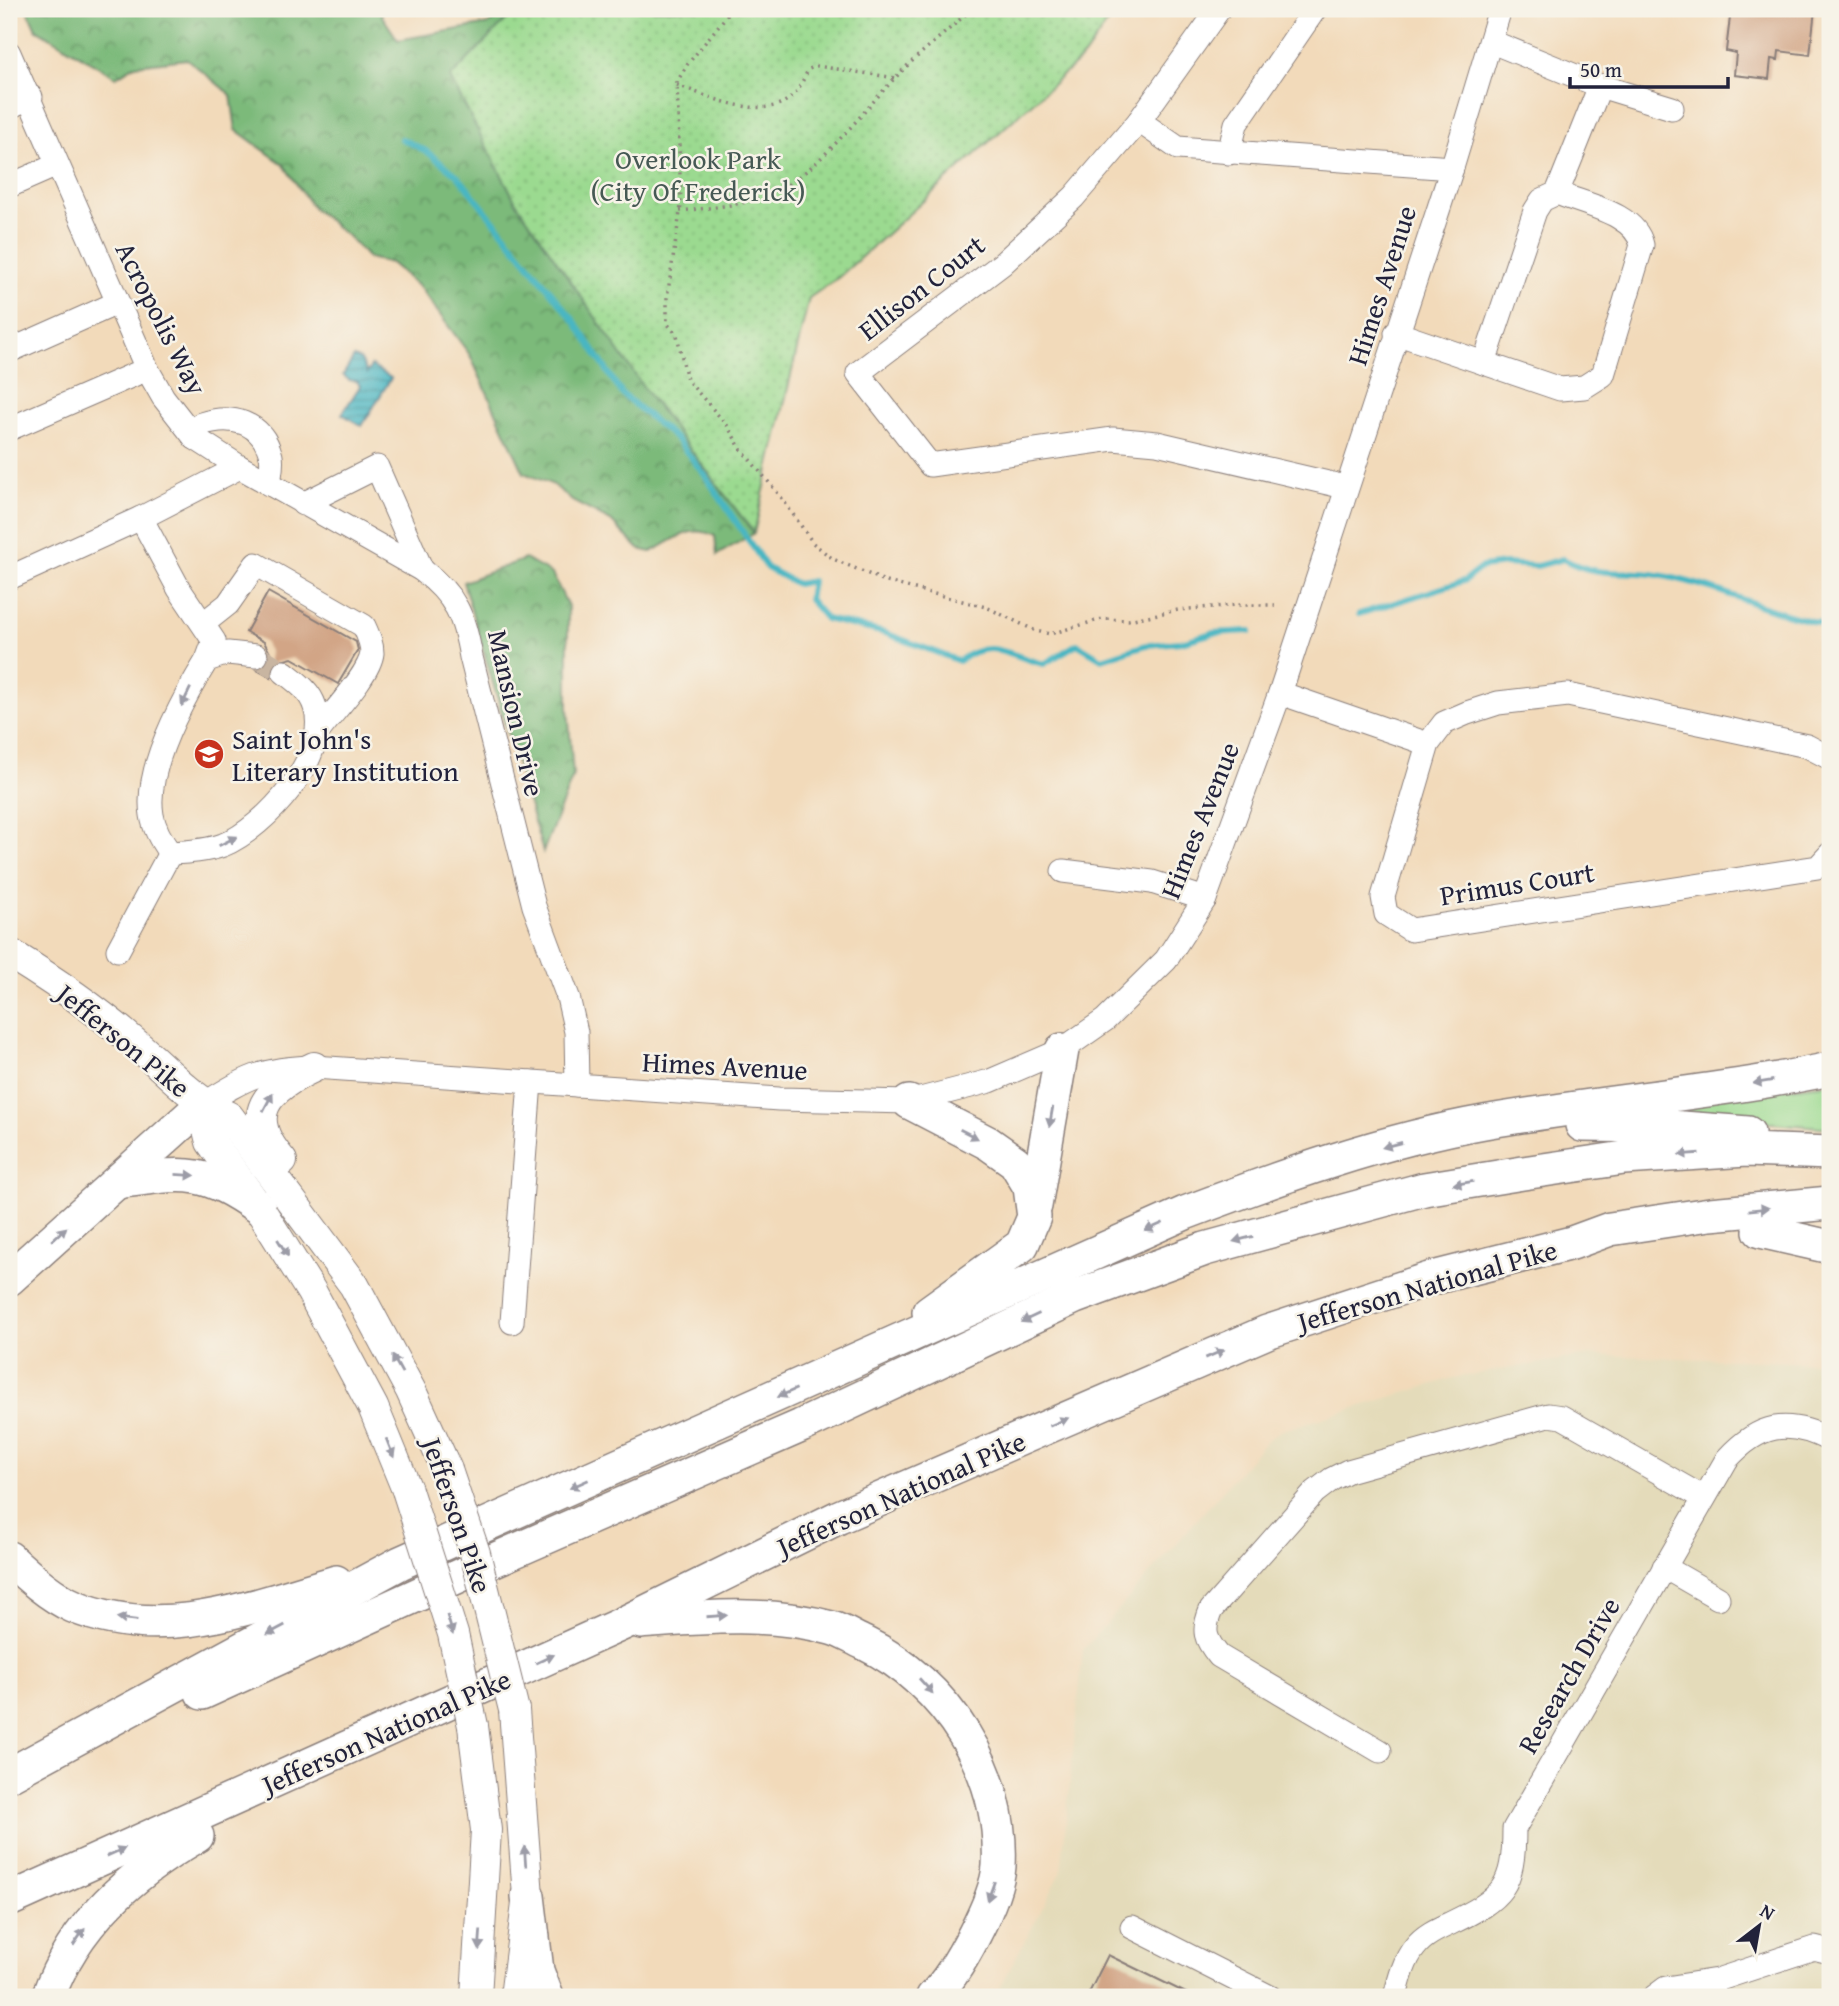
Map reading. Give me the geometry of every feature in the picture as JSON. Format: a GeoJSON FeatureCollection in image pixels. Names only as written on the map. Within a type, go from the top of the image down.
{"type":"FeatureCollection","features":[{"type":"Feature","properties":{"kind":"highway"},"geometry":{"type":"LineString","coordinates":[[850,1365],[1000,1264],[1022,1245],[1034,1217],[1062,1050]]}},
{"type":"Feature","properties":{"kind":"highway"},"geometry":{"type":"LineString","coordinates":[[9,1775],[400,1563],[1197,1209],[1294,1172],[1482,1122],[1728,1087],[1830,1069]]}},
{"type":"Feature","properties":{"kind":"highway"},"geometry":{"type":"LineString","coordinates":[[909,1102],[988,1143],[1015,1162],[1030,1187],[1034,1217]]}},
{"type":"Feature","properties":{"kind":"highway"},"geometry":{"type":"LineString","coordinates":[[9,1279],[202,1105]]}},
{"type":"Feature","properties":{"kind":"highway"},"geometry":{"type":"LineString","coordinates":[[1482,1122],[1656,1126],[1749,1133],[1830,1145]]}},
{"type":"Feature","properties":{"kind":"highway"},"geometry":{"type":"LineString","coordinates":[[9,1782],[485,1564],[801,1426],[1075,1297],[1205,1249],[1424,1189],[1548,1169],[1623,1158],[1746,1150],[1830,1153]]}},
{"type":"Feature","properties":{"kind":"highway"},"geometry":{"type":"LineString","coordinates":[[117,1182],[179,1174],[207,1177],[259,1209]]}},
{"type":"Feature","properties":{"kind":"highway","name":"Jefferson National Pike"},"geometry":{"type":"LineString","coordinates":[[9,1900],[624,1623],[839,1517],[1267,1332],[1429,1279],[1622,1227],[1710,1214],[1830,1203]]}},
{"type":"Feature","properties":{"kind":"highway"},"geometry":{"type":"LineString","coordinates":[[1572,1242],[1609,1245],[1830,1226]]}},
{"type":"Feature","properties":{"kind":"highway"},"geometry":{"type":"LineString","coordinates":[[1760,1231],[1830,1247]]}},
{"type":"Feature","properties":{"kind":"highway"},"geometry":{"type":"LineString","coordinates":[[9,1558],[29,1577],[72,1606],[114,1617],[165,1623],[218,1617],[400,1563]]}},
{"type":"Feature","properties":{"kind":"highway"},"geometry":{"type":"LineString","coordinates":[[624,1623],[727,1615],[833,1628],[879,1650],[920,1678],[957,1721],[985,1774],[998,1820],[999,1869],[982,1916],[962,1957],[933,1997]]}},
{"type":"Feature","properties":{"kind":"highway"},"geometry":{"type":"LineString","coordinates":[[48,1997],[79,1935],[118,1891],[158,1859],[327,1759]]}},
{"type":"Feature","properties":{"kind":"highway"},"geometry":{"type":"LineString","coordinates":[[528,1896],[537,1971],[547,1997]]}},
{"type":"Feature","properties":{"kind":"main road","name":"Jefferson Pike"},"geometry":{"type":"LineString","coordinates":[[9,953],[87,1005],[135,1043],[202,1105],[229,1118],[354,1285],[411,1391],[447,1470],[475,1553],[514,1710],[528,1896],[514,1997]]}},
{"type":"Feature","properties":{"kind":"main road"},"geometry":{"type":"LineString","coordinates":[[314,1067],[288,1079],[271,1092],[260,1119],[274,1153],[313,1197],[348,1248],[354,1264],[354,1285]]}},
{"type":"Feature","properties":{"kind":"main road","name":"Jefferson Pike"},"geometry":{"type":"LineString","coordinates":[[202,1105],[211,1142],[259,1209],[311,1291],[373,1407],[407,1490],[453,1634],[473,1726],[486,1830],[476,1997]]}},
{"type":"Feature","properties":{"kind":"street"},"geometry":{"type":"LineString","coordinates":[[1219,9],[1139,121],[1178,149],[1452,168]]}},
{"type":"Feature","properties":{"kind":"street"},"geometry":{"type":"LineString","coordinates":[[1229,153],[1236,124],[1315,9]]}},
{"type":"Feature","properties":{"kind":"street","name":"Himes Avenue"},"geometry":{"type":"LineString","coordinates":[[202,1105],[240,1082],[275,1068],[314,1067],[779,1099],[909,1102],[990,1081],[1062,1050],[1105,1020],[1166,960],[1205,899],[1280,693],[1345,487],[1452,168],[1500,9]]}},
{"type":"Feature","properties":{"kind":"street"},"geometry":{"type":"LineString","coordinates":[[1492,42],[1600,86],[1672,108]]}},
{"type":"Feature","properties":{"kind":"street","name":"Acropolis Way"},"geometry":{"type":"LineString","coordinates":[[9,52],[147,369],[163,397],[195,438],[240,467]]}},
{"type":"Feature","properties":{"kind":"street"},"geometry":{"type":"LineString","coordinates":[[1484,363],[1535,211],[1542,200],[1557,193],[1600,86]]}},
{"type":"Feature","properties":{"kind":"street"},"geometry":{"type":"LineString","coordinates":[[9,107],[30,97]]}},
{"type":"Feature","properties":{"kind":"street","name":"Ellison Court"},"geometry":{"type":"LineString","coordinates":[[1139,121],[1074,197],[1002,264],[858,373],[930,465],[1112,439],[1157,443],[1345,487]]}},
{"type":"Feature","properties":{"kind":"street"},"geometry":{"type":"LineString","coordinates":[[9,186],[57,164]]}},
{"type":"Feature","properties":{"kind":"street"},"geometry":{"type":"LineString","coordinates":[[1396,333],[1560,389],[1584,387],[1603,375],[1642,246],[1640,234],[1630,223],[1557,193]]}},
{"type":"Feature","properties":{"kind":"street"},"geometry":{"type":"LineString","coordinates":[[9,351],[117,303]]}},
{"type":"Feature","properties":{"kind":"street"},"geometry":{"type":"LineString","coordinates":[[9,429],[147,369]]}},
{"type":"Feature","properties":{"kind":"street"},"geometry":{"type":"LineString","coordinates":[[195,438],[201,424],[215,419],[234,418],[249,426],[262,438],[272,458],[268,484]]}},
{"type":"Feature","properties":{"kind":"street"},"geometry":{"type":"LineString","coordinates":[[9,578],[141,518],[240,467]]}},
{"type":"Feature","properties":{"kind":"street","name":"Mansion Drive"},"geometry":{"type":"LineString","coordinates":[[240,467],[422,570],[443,586],[465,619],[471,657],[534,906],[568,997],[576,1032],[577,1085]]}},
{"type":"Feature","properties":{"kind":"street"},"geometry":{"type":"LineString","coordinates":[[303,504],[377,467],[422,570]]}},
{"type":"Feature","properties":{"kind":"street"},"geometry":{"type":"LineString","coordinates":[[141,518],[179,589],[215,641],[208,660],[169,733],[154,776],[151,813],[159,836],[170,853]]}},
{"type":"Feature","properties":{"kind":"street"},"geometry":{"type":"LineString","coordinates":[[204,623],[228,604],[256,564],[364,626],[370,640],[372,656],[362,675],[318,732]]}},
{"type":"Feature","properties":{"kind":"street"},"geometry":{"type":"LineString","coordinates":[[208,660],[229,653],[256,656]]}},
{"type":"Feature","properties":{"kind":"street"},"geometry":{"type":"LineString","coordinates":[[170,853],[223,845],[275,808],[301,771],[315,745],[318,732],[316,708],[306,689],[284,672]]}},
{"type":"Feature","properties":{"kind":"street"},"geometry":{"type":"LineString","coordinates":[[1280,693],[1428,744]]}},
{"type":"Feature","properties":{"kind":"street","name":"Primus Court"},"geometry":{"type":"LineString","coordinates":[[1830,758],[1807,746],[1568,695],[1497,703],[1444,723],[1428,744],[1383,897],[1386,914],[1411,930],[1818,867],[1830,854]]}},
{"type":"Feature","properties":{"kind":"street"},"geometry":{"type":"LineString","coordinates":[[118,950],[170,853]]}},
{"type":"Feature","properties":{"kind":"street"},"geometry":{"type":"LineString","coordinates":[[1063,871],[1152,882],[1205,899]]}},
{"type":"Feature","properties":{"kind":"street"},"geometry":{"type":"LineString","coordinates":[[512,1322],[530,1082]]}},
{"type":"Feature","properties":{"kind":"street"},"geometry":{"type":"LineString","coordinates":[[1380,1751],[1219,1656],[1207,1642],[1204,1627],[1211,1610],[1315,1492],[1348,1471],[1548,1415],[1562,1418],[1704,1498]]}},
{"type":"Feature","properties":{"kind":"street","name":"Research Drive"},"geometry":{"type":"LineString","coordinates":[[1395,1997],[1414,1947],[1433,1931],[1494,1899],[1508,1881],[1514,1864],[1514,1829],[1727,1459],[1755,1434],[1774,1426],[1794,1428],[1830,1440]]}},
{"type":"Feature","properties":{"kind":"street"},"geometry":{"type":"LineString","coordinates":[[1664,1567],[1718,1598]]}},
{"type":"Feature","properties":{"kind":"street"},"geometry":{"type":"LineString","coordinates":[[1132,1927],[1270,1997]]}},
{"type":"Feature","properties":{"kind":"street"},"geometry":{"type":"LineString","coordinates":[[1654,1997],[1666,1988],[1717,1980],[1814,1948],[1830,1952]]}},
{"type":"Feature","properties":{"kind":"path"},"geometry":{"type":"LineString","coordinates":[[733,9],[687,65],[677,85],[680,211],[667,298],[667,323],[677,335],[687,380],[727,425],[741,449],[781,497],[813,543],[833,559],[887,582],[986,607],[1037,631],[1050,634],[1102,619],[1129,620],[1178,610],[1236,604],[1275,605]]}},
{"type":"Feature","properties":{"kind":"path"},"geometry":{"type":"LineString","coordinates":[[680,211],[735,205],[775,192],[800,175],[862,117],[895,78],[971,9]]}},
{"type":"Feature","properties":{"kind":"path"},"geometry":{"type":"LineString","coordinates":[[677,85],[747,107],[772,106],[788,100],[796,93],[809,69],[817,66],[895,78]]}},
{"type":"Feature","properties":{"kind":"shaded area"},"geometry":{"type":"Polygon","coordinates":[[[1588,1355],[1820,1363],[1830,1366],[1830,1997],[995,1997],[1061,1873],[1083,1650],[1266,1441],[1280,1431],[1453,1378],[1588,1355]]]}},
{"type":"Feature","properties":{"kind":"green space"},"geometry":{"type":"Polygon","coordinates":[[[27,9],[382,9],[382,16],[398,40],[488,24],[508,9],[579,9],[649,395],[754,533],[717,555],[715,536],[697,531],[682,535],[651,552],[639,549],[611,521],[572,501],[554,485],[524,473],[470,355],[420,288],[391,263],[368,258],[350,238],[313,208],[283,164],[236,130],[231,95],[187,59],[135,65],[116,77],[36,29],[27,9]]]}},
{"type":"Feature","properties":{"kind":"green space","name":"Overlook Park (City Of Frederick)"},"geometry":{"type":"Polygon","coordinates":[[[517,9],[1117,9],[1084,56],[839,277],[809,298],[754,533],[649,395],[516,202],[450,78],[517,9]]]}},
{"type":"Feature","properties":{"kind":"green space"},"geometry":{"type":"Polygon","coordinates":[[[525,559],[552,574],[568,606],[568,708],[573,776],[543,852],[463,582],[525,559]]]}},
{"type":"Feature","properties":{"kind":"green space"},"geometry":{"type":"Polygon","coordinates":[[[1830,1083],[1830,1128],[1615,1109],[1830,1083]]]}},
{"type":"Feature","properties":{"kind":"water"},"geometry":{"type":"Polygon","coordinates":[[[354,357],[361,360],[367,373],[371,366],[391,378],[362,426],[342,414],[360,386],[357,381],[349,380],[343,375],[354,357]]]}},
{"type":"Feature","properties":{"kind":"building"},"geometry":{"type":"Polygon","coordinates":[[[1731,9],[1815,9],[1810,55],[1779,51],[1778,60],[1771,59],[1769,79],[1734,75],[1736,53],[1726,51],[1731,9]]]}},
{"type":"Feature","properties":{"kind":"building"},"geometry":{"type":"Polygon","coordinates":[[[268,592],[356,642],[358,650],[338,684],[292,658],[273,663],[271,678],[257,670],[268,664],[269,651],[264,642],[246,632],[268,592]]]}},
{"type":"Feature","properties":{"kind":"building"},"geometry":{"type":"Polygon","coordinates":[[[1108,1955],[1194,1997],[1087,1997],[1108,1955]]]}},
{"type":"Feature","properties":{"kind":"waterway"},"geometry":{"type":"LineString","coordinates":[[402,139],[426,151],[457,175],[576,323],[622,394],[677,440],[704,474],[767,568],[797,584],[812,581],[809,599],[826,619],[885,633],[959,661],[981,650],[991,649],[1044,664],[1077,644],[1102,659],[1146,645],[1181,642],[1213,633],[1250,631]]}},
{"type":"Feature","properties":{"kind":"waterway"},"geometry":{"type":"LineString","coordinates":[[1359,614],[1464,581],[1482,567],[1505,564],[1537,566],[1563,559],[1588,569],[1645,573],[1680,580],[1830,625]]}},
{"type":"Feature","properties":{"kind":"tunnel"},"geometry":{"type":"LineString","coordinates":[[256,656],[284,672]]}},
{"type":"Feature","properties":{"kind":"place","name":"Saint John's Literary Institution"},"geometry":{"type":"Point","coordinates":[209,754]}}]}
